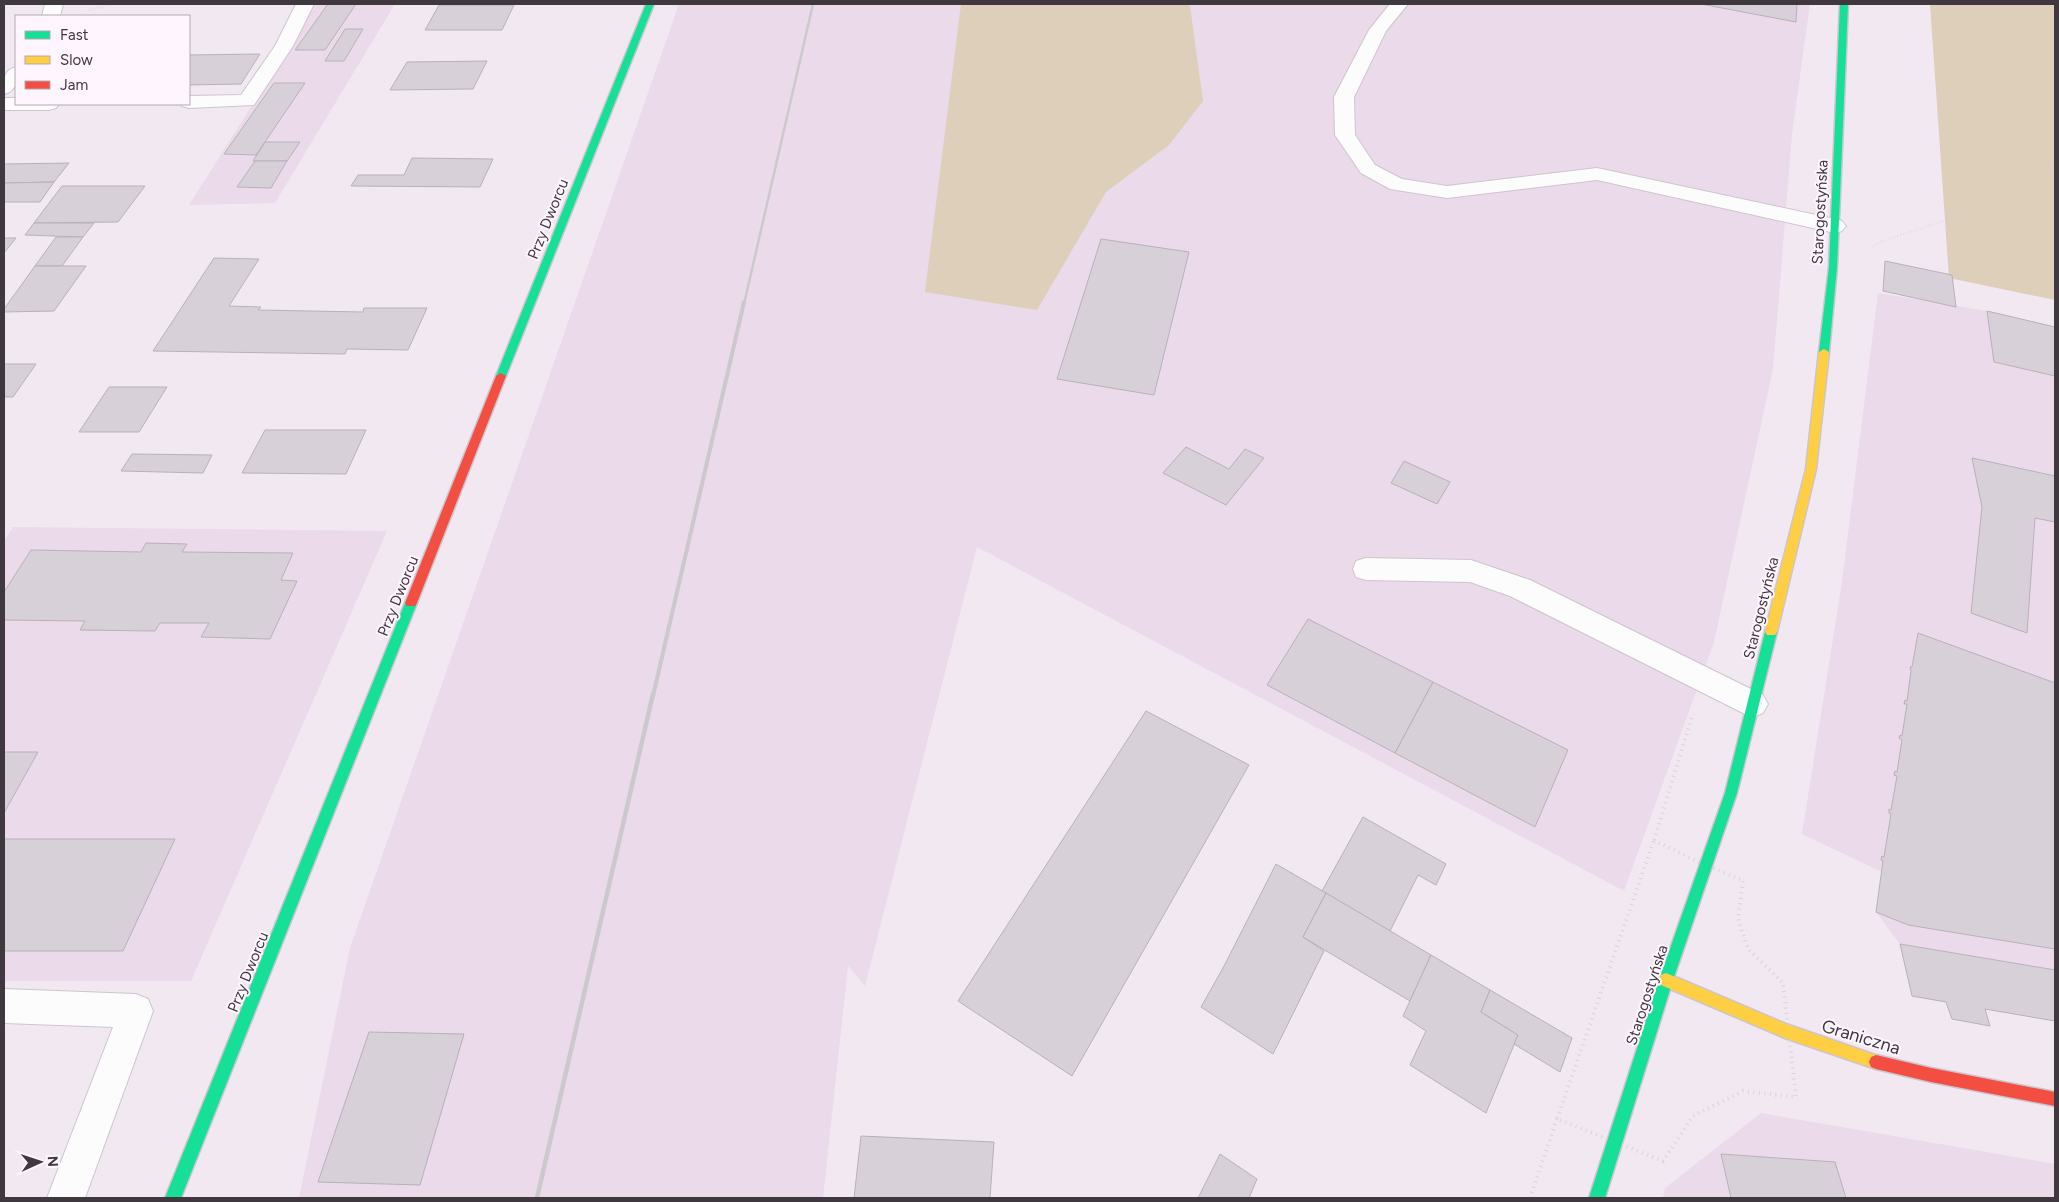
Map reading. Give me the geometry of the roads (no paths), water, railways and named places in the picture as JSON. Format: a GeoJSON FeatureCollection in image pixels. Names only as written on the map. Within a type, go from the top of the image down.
{"type":"FeatureCollection","features":[{"type":"Feature","properties":{"kind":"street"},"geometry":{"type":"LineString","coordinates":[[190,102],[247,102],[284,46],[305,4]]}},
{"type":"Feature","properties":{"kind":"street","name":"Przy Dworcu"},"geometry":{"type":"LineString","coordinates":[[173,1198],[650,4]]}},
{"type":"Feature","properties":{"kind":"street"},"geometry":{"type":"LineString","coordinates":[[1399,4],[1378,30],[1344,97],[1345,135],[1368,169],[1397,185],[1447,192],[1597,174],[1835,226]]}},
{"type":"Feature","properties":{"kind":"street","name":"Starogostyńska"},"geometry":{"type":"LineString","coordinates":[[1597,1198],[1666,980],[1732,793],[1811,469],[1833,266],[1844,4]]}},
{"type":"Feature","properties":{"kind":"street"},"geometry":{"type":"LineString","coordinates":[[4,88],[15,75]]}},
{"type":"Feature","properties":{"kind":"street"},"geometry":{"type":"LineString","coordinates":[[1366,568],[1471,571],[1520,588],[1753,704]]}},
{"type":"Feature","properties":{"kind":"street","name":"Graniczna"},"geometry":{"type":"LineString","coordinates":[[1666,980],[1790,1034],[1858,1057],[1926,1074],[2055,1098]]}},
{"type":"Feature","properties":{"kind":"street"},"geometry":{"type":"LineString","coordinates":[[4,1006],[136,1011],[66,1198]]}},
{"type":"Feature","properties":{"kind":"railway"},"geometry":{"type":"LineString","coordinates":[[744,304],[813,4]]}},
{"type":"Feature","properties":{"kind":"railway"},"geometry":{"type":"LineString","coordinates":[[653,696],[744,302]]}},
{"type":"Feature","properties":{"kind":"railway"},"geometry":{"type":"LineString","coordinates":[[537,1198],[653,694]]}}]}
